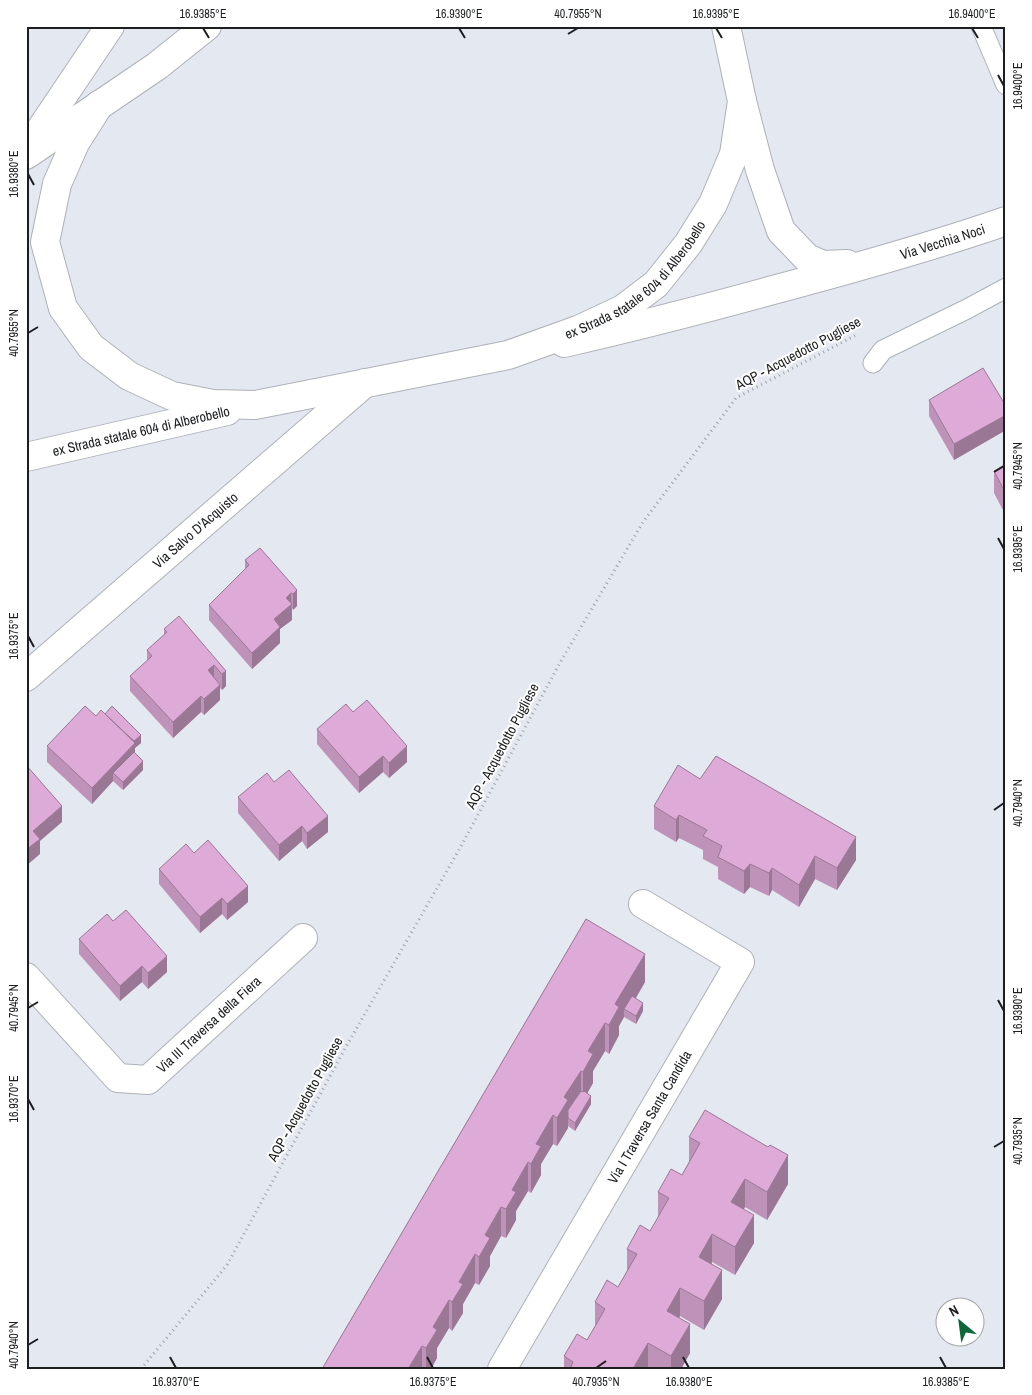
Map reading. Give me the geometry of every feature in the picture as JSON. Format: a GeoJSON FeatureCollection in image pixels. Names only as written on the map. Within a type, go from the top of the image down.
{"type":"FeatureCollection","features":[{"type":"Feature","properties":{"kind":"street"},"geometry":{"type":"LineString","coordinates":[[26,152],[110,26]]}},
{"type":"Feature","properties":{"kind":"street"},"geometry":{"type":"LineString","coordinates":[[26,156],[157,66],[207,26]]}},
{"type":"Feature","properties":{"kind":"street","name":"ex Strada statale 604 di Alberobello"},"geometry":{"type":"LineString","coordinates":[[26,457],[255,405],[508,356],[578,330],[623,309],[656,284],[688,244],[713,204],[734,154],[742,101],[726,26]]}},
{"type":"Feature","properties":{"kind":"street"},"geometry":{"type":"LineString","coordinates":[[742,101],[760,170],[781,231],[806,258],[824,266],[881,261]]}},
{"type":"Feature","properties":{"kind":"street"},"geometry":{"type":"LineString","coordinates":[[99,106],[75,143],[57,184],[45,242],[63,308],[90,346],[129,376],[172,396],[213,404],[255,405]]}},
{"type":"Feature","properties":{"kind":"street","name":"Via Vecchia Noci"},"geometry":{"type":"LineString","coordinates":[[881,261],[1006,221]]}},
{"type":"Feature","properties":{"kind":"street"},"geometry":{"type":"LineString","coordinates":[[508,356],[645,325],[881,261]]}},
{"type":"Feature","properties":{"kind":"street","name":"Via Salvo D'Acquisto"},"geometry":{"type":"LineString","coordinates":[[26,677],[364,383]]}},
{"type":"Feature","properties":{"kind":"street","name":"Via I Traversa Santa Candida"},"geometry":{"type":"LineString","coordinates":[[502,1369],[740,962],[643,904]]}},
{"type":"Feature","properties":{"kind":"street","name":"Via III Traversa della Fiera"},"geometry":{"type":"LineString","coordinates":[[26,977],[118,1078],[148,1080],[303,938]]}},
{"type":"Feature","properties":{"kind":"lane"},"geometry":{"type":"LineString","coordinates":[[981,26],[1006,85]]}},
{"type":"Feature","properties":{"kind":"lane"},"geometry":{"type":"LineString","coordinates":[[873,364],[883,350],[967,310],[1006,288]]}},
{"type":"Feature","properties":{"kind":"path","name":"AQP - Acquedotto Pugliese"},"geometry":{"type":"LineString","coordinates":[[141,1369],[227,1265],[347,1045],[460,848],[561,661],[643,522],[736,398],[866,330]]}},
{"type":"Feature","properties":{"kind":"building"},"geometry":{"type":"Polygon","coordinates":[[[983,368],[1006,406],[1006,415],[954,444],[929,400],[983,368]]]}},
{"type":"Feature","properties":{"kind":"building"},"geometry":{"type":"Polygon","coordinates":[[[1006,464],[1006,494],[994,471],[1006,464]]]}},
{"type":"Feature","properties":{"kind":"building"},"geometry":{"type":"Polygon","coordinates":[[[260,548],[297,590],[286,598],[292,604],[274,619],[280,627],[252,653],[209,605],[249,565],[245,560],[260,548]]]}},
{"type":"Feature","properties":{"kind":"building"},"geometry":{"type":"Polygon","coordinates":[[[179,616],[226,671],[222,674],[214,665],[208,670],[220,685],[204,699],[201,696],[173,722],[130,676],[152,656],[147,650],[167,632],[164,629],[179,616]]]}},
{"type":"Feature","properties":{"kind":"building"},"geometry":{"type":"Polygon","coordinates":[[[367,700],[407,746],[389,763],[383,756],[359,777],[317,729],[346,704],[353,712],[367,700]]]}},
{"type":"Feature","properties":{"kind":"building"},"geometry":{"type":"Polygon","coordinates":[[[85,706],[96,716],[101,710],[135,743],[92,788],[47,746],[85,706]]]}},
{"type":"Feature","properties":{"kind":"building"},"geometry":{"type":"Polygon","coordinates":[[[112,706],[141,735],[134,741],[105,714],[112,706]]]}},
{"type":"Feature","properties":{"kind":"building"},"geometry":{"type":"Polygon","coordinates":[[[134,752],[143,761],[123,782],[113,773],[134,752]]]}},
{"type":"Feature","properties":{"kind":"building"},"geometry":{"type":"Polygon","coordinates":[[[716,756],[856,837],[837,868],[815,856],[799,885],[772,868],[769,873],[750,864],[744,871],[718,857],[722,846],[703,836],[707,830],[679,815],[676,820],[654,806],[678,765],[700,779],[716,756]]]}},
{"type":"Feature","properties":{"kind":"building"},"geometry":{"type":"Polygon","coordinates":[[[26,765],[62,806],[33,831],[40,839],[26,850],[26,765]]]}},
{"type":"Feature","properties":{"kind":"building"},"geometry":{"type":"Polygon","coordinates":[[[289,770],[328,816],[307,833],[302,826],[279,845],[238,797],[267,773],[274,782],[289,770]]]}},
{"type":"Feature","properties":{"kind":"building"},"geometry":{"type":"Polygon","coordinates":[[[208,840],[248,886],[227,904],[222,898],[200,917],[159,869],[186,844],[194,853],[208,840]]]}},
{"type":"Feature","properties":{"kind":"building"},"geometry":{"type":"Polygon","coordinates":[[[126,910],[167,956],[148,973],[142,966],[120,986],[79,939],[107,914],[113,921],[126,910]]]}},
{"type":"Feature","properties":{"kind":"building"},"geometry":{"type":"Polygon","coordinates":[[[586,919],[645,954],[615,1004],[619,1007],[609,1025],[605,1023],[588,1051],[593,1054],[583,1072],[581,1071],[564,1097],[568,1100],[557,1118],[553,1115],[536,1144],[541,1146],[531,1164],[528,1162],[512,1190],[516,1192],[506,1209],[501,1207],[485,1235],[490,1238],[479,1257],[475,1254],[459,1282],[463,1284],[452,1302],[449,1300],[433,1327],[437,1330],[426,1348],[422,1346],[408,1369],[322,1369],[586,919]]]}},
{"type":"Feature","properties":{"kind":"building"},"geometry":{"type":"Polygon","coordinates":[[[632,996],[643,1003],[636,1016],[624,1009],[632,996]]]}},
{"type":"Feature","properties":{"kind":"building"},"geometry":{"type":"Polygon","coordinates":[[[581,1091],[591,1096],[575,1123],[568,1118],[568,1110],[581,1091]]]}},
{"type":"Feature","properties":{"kind":"building"},"geometry":{"type":"Polygon","coordinates":[[[705,1110],[768,1147],[770,1145],[788,1155],[767,1192],[745,1179],[731,1202],[754,1215],[735,1247],[712,1234],[699,1257],[722,1270],[704,1301],[680,1288],[667,1311],[690,1324],[671,1356],[648,1343],[634,1367],[638,1369],[570,1369],[573,1362],[564,1356],[577,1334],[587,1340],[605,1309],[595,1302],[607,1280],[618,1287],[637,1254],[627,1249],[640,1225],[650,1231],[669,1198],[658,1192],[671,1169],[682,1175],[700,1143],[689,1137],[705,1110]]]}}]}
